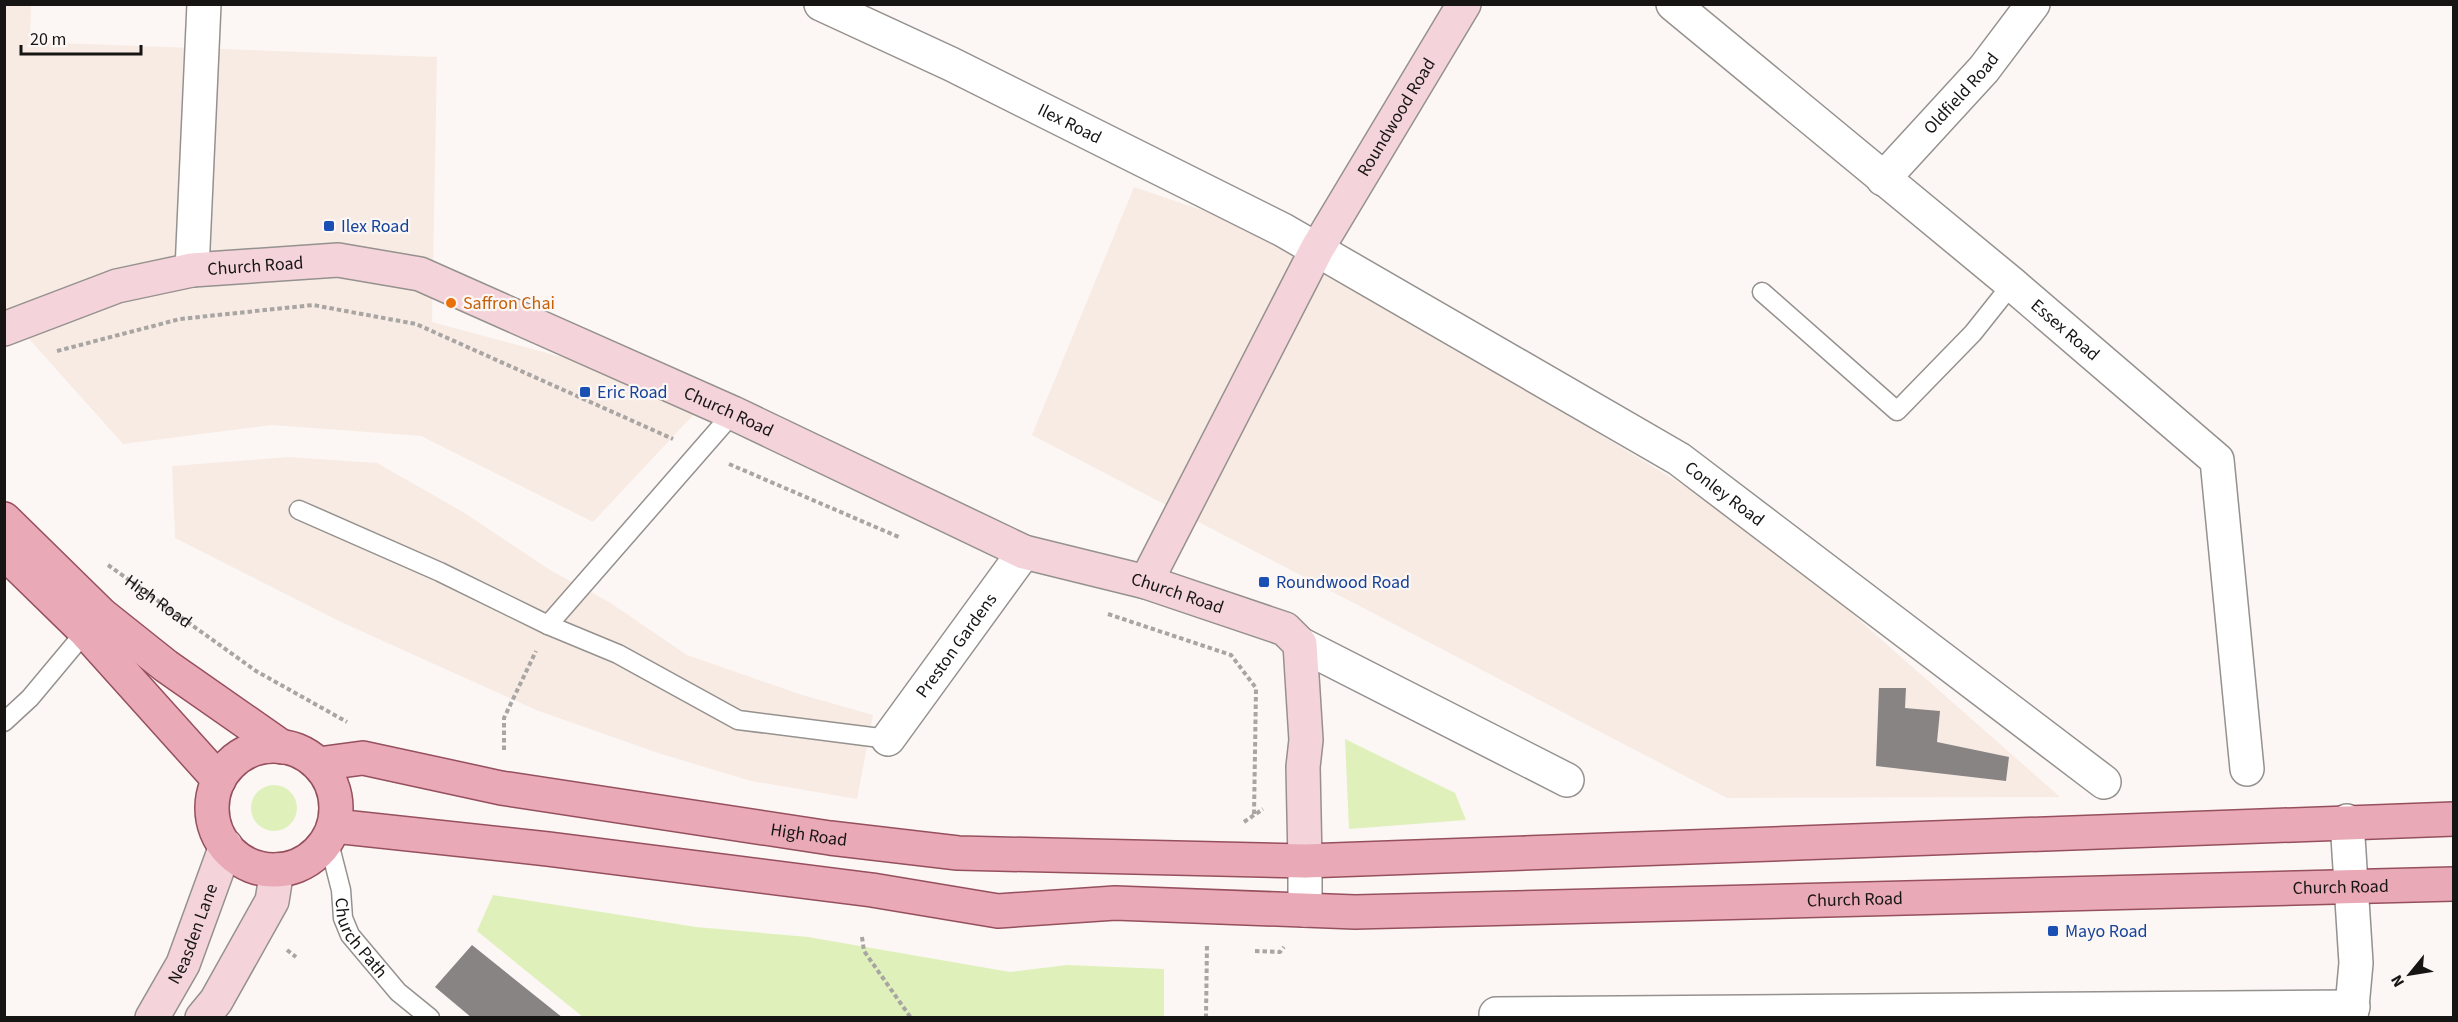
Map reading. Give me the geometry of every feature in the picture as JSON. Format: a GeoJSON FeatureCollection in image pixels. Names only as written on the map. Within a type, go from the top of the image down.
{"type":"FeatureCollection","features":[{"type":"Feature","properties":{"kind":"main road"},"geometry":{"type":"LineString","coordinates":[[4,519],[93,623],[219,780]]}},
{"type":"Feature","properties":{"kind":"main road"},"geometry":{"type":"LineString","coordinates":[[4,552],[93,623],[166,666],[282,747]]}},
{"type":"Feature","properties":{"kind":"main road"},"geometry":{"type":"LineString","coordinates":[[267,746],[282,747],[301,752],[318,764],[335,793],[336,809],[331,832],[307,861],[277,870],[258,868],[240,860],[226,846],[217,831],[213,814],[213,797],[219,780],[239,757],[267,746]]}},
{"type":"Feature","properties":{"kind":"main road","name":"High Road"},"geometry":{"type":"LineString","coordinates":[[318,764],[363,758],[501,788],[818,836],[958,853],[1305,861]]}},
{"type":"Feature","properties":{"kind":"main road"},"geometry":{"type":"LineString","coordinates":[[1305,861],[2167,832],[2347,821],[2454,819]]}},
{"type":"Feature","properties":{"kind":"main road"},"geometry":{"type":"LineString","coordinates":[[331,832],[872,890],[980,909],[1115,903],[1305,910]]}},
{"type":"Feature","properties":{"kind":"main road","name":"Church Road"},"geometry":{"type":"LineString","coordinates":[[1305,910],[1355,912],[2454,884]]}},
{"type":"Feature","properties":{"kind":"street"},"geometry":{"type":"LineString","coordinates":[[192,270],[204,4]]}},
{"type":"Feature","properties":{"kind":"street","name":"Ilex Road"},"geometry":{"type":"LineString","coordinates":[[821,4],[951,64],[1317,249]]}},
{"type":"Feature","properties":{"kind":"street","name":"Roundwood Road"},"geometry":{"type":"LineString","coordinates":[[1146,582],[1317,249],[1464,4]]}},
{"type":"Feature","properties":{"kind":"street","name":"Essex Road"},"geometry":{"type":"LineString","coordinates":[[1673,4],[2012,284],[2217,460],[2247,769]]}},
{"type":"Feature","properties":{"kind":"street","name":"Oldfield Road"},"geometry":{"type":"LineString","coordinates":[[1883,179],[1984,69],[2034,4]]}},
{"type":"Feature","properties":{"kind":"street","name":"Conley Road"},"geometry":{"type":"LineString","coordinates":[[1317,249],[1679,459],[2104,782]]}},
{"type":"Feature","properties":{"kind":"street","name":"Church Road"},"geometry":{"type":"LineString","coordinates":[[4,329],[117,286],[192,270],[338,260],[420,273],[733,414],[1024,552],[1146,582],[1285,629],[1300,644],[1567,780]]}},
{"type":"Feature","properties":{"kind":"street","name":"Preston Gardens"},"geometry":{"type":"LineString","coordinates":[[888,739],[1024,552]]}},
{"type":"Feature","properties":{"kind":"street"},"geometry":{"type":"LineString","coordinates":[[1300,644],[1306,740],[1304,767],[1305,910]]}},
{"type":"Feature","properties":{"kind":"street"},"geometry":{"type":"LineString","coordinates":[[1496,1014],[2352,1012],[2356,963],[2347,821]]}},
{"type":"Feature","properties":{"kind":"street","name":"Neasden Lane"},"geometry":{"type":"LineString","coordinates":[[152,1017],[183,964],[226,846]]}},
{"type":"Feature","properties":{"kind":"street"},"geometry":{"type":"LineString","coordinates":[[202,1017],[216,1000],[272,901],[277,870]]}},
{"type":"Feature","properties":{"kind":"lane"},"geometry":{"type":"LineString","coordinates":[[1762,292],[1897,411],[1973,333],[2012,284]]}},
{"type":"Feature","properties":{"kind":"lane"},"geometry":{"type":"LineString","coordinates":[[548,626],[733,414]]}},
{"type":"Feature","properties":{"kind":"lane"},"geometry":{"type":"LineString","coordinates":[[299,510],[440,572],[548,626],[618,654],[738,720],[888,739]]}},
{"type":"Feature","properties":{"kind":"lane"},"geometry":{"type":"LineString","coordinates":[[4,722],[30,698],[93,623]]}},
{"type":"Feature","properties":{"kind":"lane","name":"Church Path"},"geometry":{"type":"LineString","coordinates":[[331,832],[341,890],[343,918],[350,935],[398,992],[430,1017]]}},
{"type":"Feature","properties":{"kind":"path"},"geometry":{"type":"LineString","coordinates":[[48,354],[180,319],[313,305],[416,324],[676,440]]}},
{"type":"Feature","properties":{"kind":"path"},"geometry":{"type":"LineString","coordinates":[[725,462],[908,541]]}},
{"type":"Feature","properties":{"kind":"path","name":"High Road"},"geometry":{"type":"LineString","coordinates":[[107,564],[256,672],[315,704]]}},
{"type":"Feature","properties":{"kind":"path"},"geometry":{"type":"LineString","coordinates":[[1101,612],[1231,655],[1256,688],[1254,815]]}},
{"type":"Feature","properties":{"kind":"path"},"geometry":{"type":"LineString","coordinates":[[505,762],[504,718],[548,626]]}},
{"type":"Feature","properties":{"kind":"path"},"geometry":{"type":"LineString","coordinates":[[1206,1017],[1207,935]]}},
{"type":"Feature","properties":{"kind":"path"},"geometry":{"type":"LineString","coordinates":[[862,937],[864,951],[911,1017]]}},
{"type":"Feature","properties":{"kind":"path"},"geometry":{"type":"LineString","coordinates":[[1255,951],[1280,952]]}},
{"type":"Feature","properties":{"kind":"shaded area"},"geometry":{"type":"Polygon","coordinates":[[[4,5],[31,5],[30,42],[437,57],[432,322],[710,397],[593,522],[421,436],[272,425],[123,444],[5,312],[4,5]]]}},
{"type":"Feature","properties":{"kind":"shaded area"},"geometry":{"type":"Polygon","coordinates":[[[1134,187],[1317,249],[1346,280],[1757,530],[2060,797],[1727,798],[1032,435],[1134,187]]]}},
{"type":"Feature","properties":{"kind":"shaded area"},"geometry":{"type":"Polygon","coordinates":[[[288,457],[377,463],[463,512],[550,570],[609,602],[687,655],[799,694],[873,715],[857,799],[751,781],[658,753],[536,710],[341,622],[175,538],[172,466],[288,457]]]}},
{"type":"Feature","properties":{"kind":"green space"},"geometry":{"type":"Polygon","coordinates":[[[1345,739],[1455,793],[1466,820],[1349,829],[1345,739]]]}},
{"type":"Feature","properties":{"kind":"green space"},"geometry":{"type":"Polygon","coordinates":[[[274,785],[290,792],[297,808],[290,824],[274,831],[258,824],[251,808],[258,792],[274,785]]]}},
{"type":"Feature","properties":{"kind":"green space"},"geometry":{"type":"Polygon","coordinates":[[[493,895],[696,927],[808,937],[1010,972],[1067,965],[1164,969],[1164,1017],[583,1017],[477,931],[493,895]]]}},
{"type":"Feature","properties":{"kind":"building"},"geometry":{"type":"Polygon","coordinates":[[[1879,688],[1906,688],[1905,708],[1940,711],[1937,742],[2009,757],[2006,781],[1876,766],[1879,688]]]}},
{"type":"Feature","properties":{"kind":"building"},"geometry":{"type":"Polygon","coordinates":[[[472,945],[563,1018],[472,1018],[435,987],[472,945]]]}},
{"type":"Feature","properties":{"kind":"place","name":"Ilex Road"},"geometry":{"type":"Point","coordinates":[329,226]}},
{"type":"Feature","properties":{"kind":"place","name":"Saffron Chai"},"geometry":{"type":"Point","coordinates":[451,303]}},
{"type":"Feature","properties":{"kind":"place","name":"Eric Road"},"geometry":{"type":"Point","coordinates":[585,392]}},
{"type":"Feature","properties":{"kind":"place","name":"Roundwood Road"},"geometry":{"type":"Point","coordinates":[1264,582]}},
{"type":"Feature","properties":{"kind":"place","name":"Mayo Road"},"geometry":{"type":"Point","coordinates":[2053,931]}}]}
